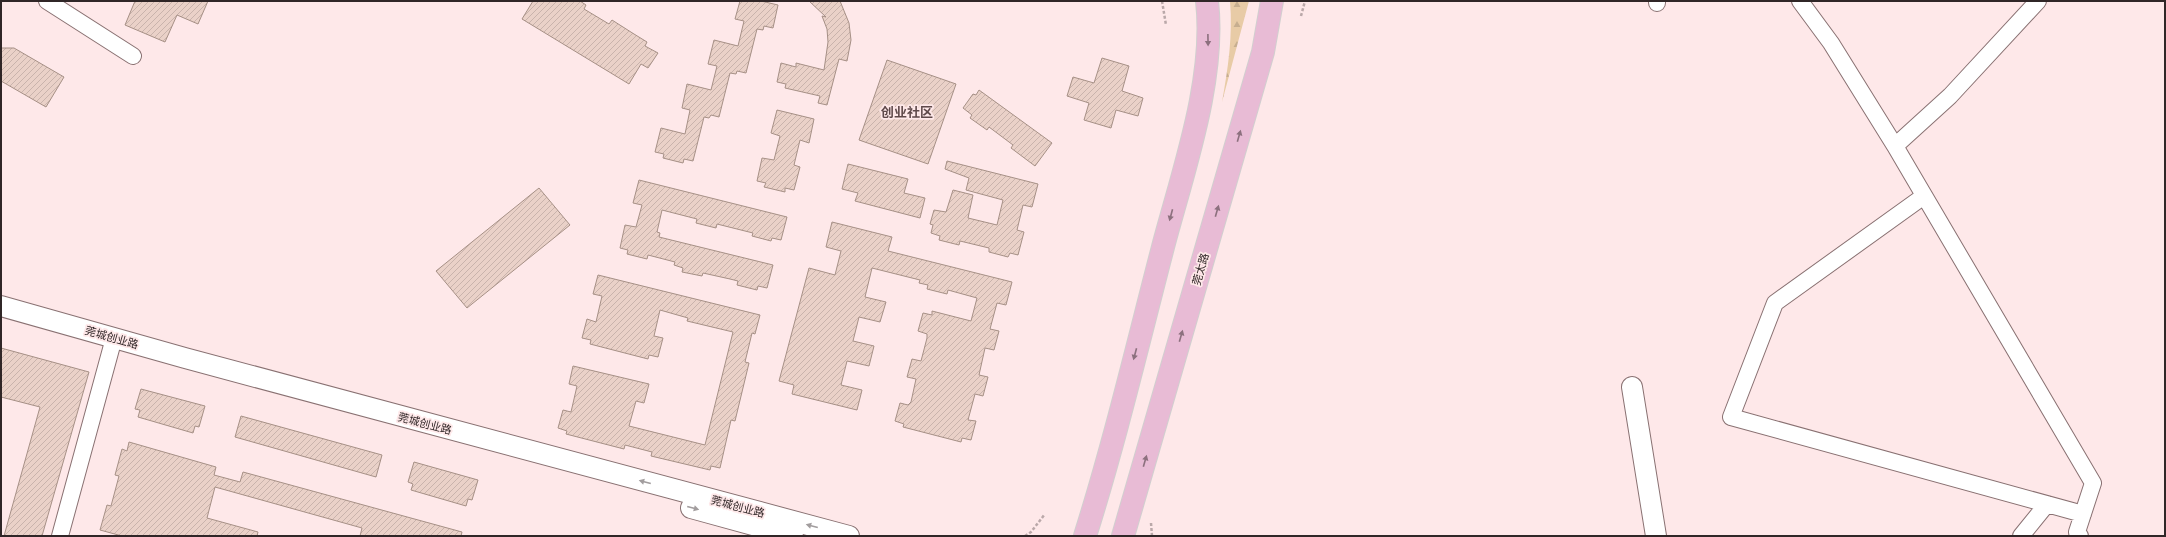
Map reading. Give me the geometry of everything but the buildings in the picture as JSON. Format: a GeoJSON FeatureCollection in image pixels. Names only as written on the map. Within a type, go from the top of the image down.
{"type":"FeatureCollection","features":[{"type":"Feature","properties":{"kind":"main road"},"geometry":{"type":"LineString","coordinates":[[1085,536],[1100,484],[1200,100],[1208,47],[1207,1]]}},
{"type":"Feature","properties":{"kind":"main road","name":"莞太路"},"geometry":{"type":"LineString","coordinates":[[1123,536],[1262,52],[1272,1]]}},
{"type":"Feature","properties":{"kind":"main road"},"geometry":{"type":"LineString","coordinates":[[1262,52],[1282,1]]}},
{"type":"Feature","properties":{"kind":"main road"},"geometry":{"type":"LineString","coordinates":[[1068,536],[1072,533],[1100,484]]}},
{"type":"Feature","properties":{"kind":"main road"},"geometry":{"type":"LineString","coordinates":[[1135,498],[1143,529]]}},
{"type":"Feature","properties":{"kind":"street"},"geometry":{"type":"LineString","coordinates":[[47,1],[133,56]]}},
{"type":"Feature","properties":{"kind":"street"},"geometry":{"type":"LineString","coordinates":[[1800,1],[1831,43],[1895,146],[2093,483],[2077,532],[2080,536]]}},
{"type":"Feature","properties":{"kind":"street"},"geometry":{"type":"LineString","coordinates":[[1895,146],[1950,96],[2038,1]]}},
{"type":"Feature","properties":{"kind":"street"},"geometry":{"type":"LineString","coordinates":[[1924,196],[1775,303],[1731,417],[2083,514]]}},
{"type":"Feature","properties":{"kind":"street","name":"莞城创业路"},"geometry":{"type":"LineString","coordinates":[[1,306],[113,344],[792,536]]}},
{"type":"Feature","properties":{"kind":"street","name":"莞城创业路"},"geometry":{"type":"LineString","coordinates":[[1,318],[113,344],[849,536]]}},
{"type":"Feature","properties":{"kind":"street"},"geometry":{"type":"LineString","coordinates":[[60,536],[113,344]]}},
{"type":"Feature","properties":{"kind":"street"},"geometry":{"type":"LineString","coordinates":[[1632,387],[1656,536]]}},
{"type":"Feature","properties":{"kind":"street"},"geometry":{"type":"LineString","coordinates":[[2021,536],[2047,504]]}},
{"type":"Feature","properties":{"kind":"path"},"geometry":{"type":"LineString","coordinates":[[1162,1],[1166,25]]}},
{"type":"Feature","properties":{"kind":"path"},"geometry":{"type":"LineString","coordinates":[[1301,16],[1305,1]]}},
{"type":"Feature","properties":{"kind":"path"},"geometry":{"type":"LineString","coordinates":[[1025,536],[1031,532],[1045,514]]}},
{"type":"Feature","properties":{"kind":"path"},"geometry":{"type":"LineString","coordinates":[[1143,529],[1152,536]]}},
{"type":"Feature","properties":{"kind":"green space"},"geometry":{"type":"Polygon","coordinates":[[[1230,1],[1249,1],[1222,102],[1229,52],[1231,26],[1230,1]]]}},
{"type":"Feature","properties":{"kind":"district","name":"创业社区"},"geometry":{"type":"Point","coordinates":[907,112]}}]}
